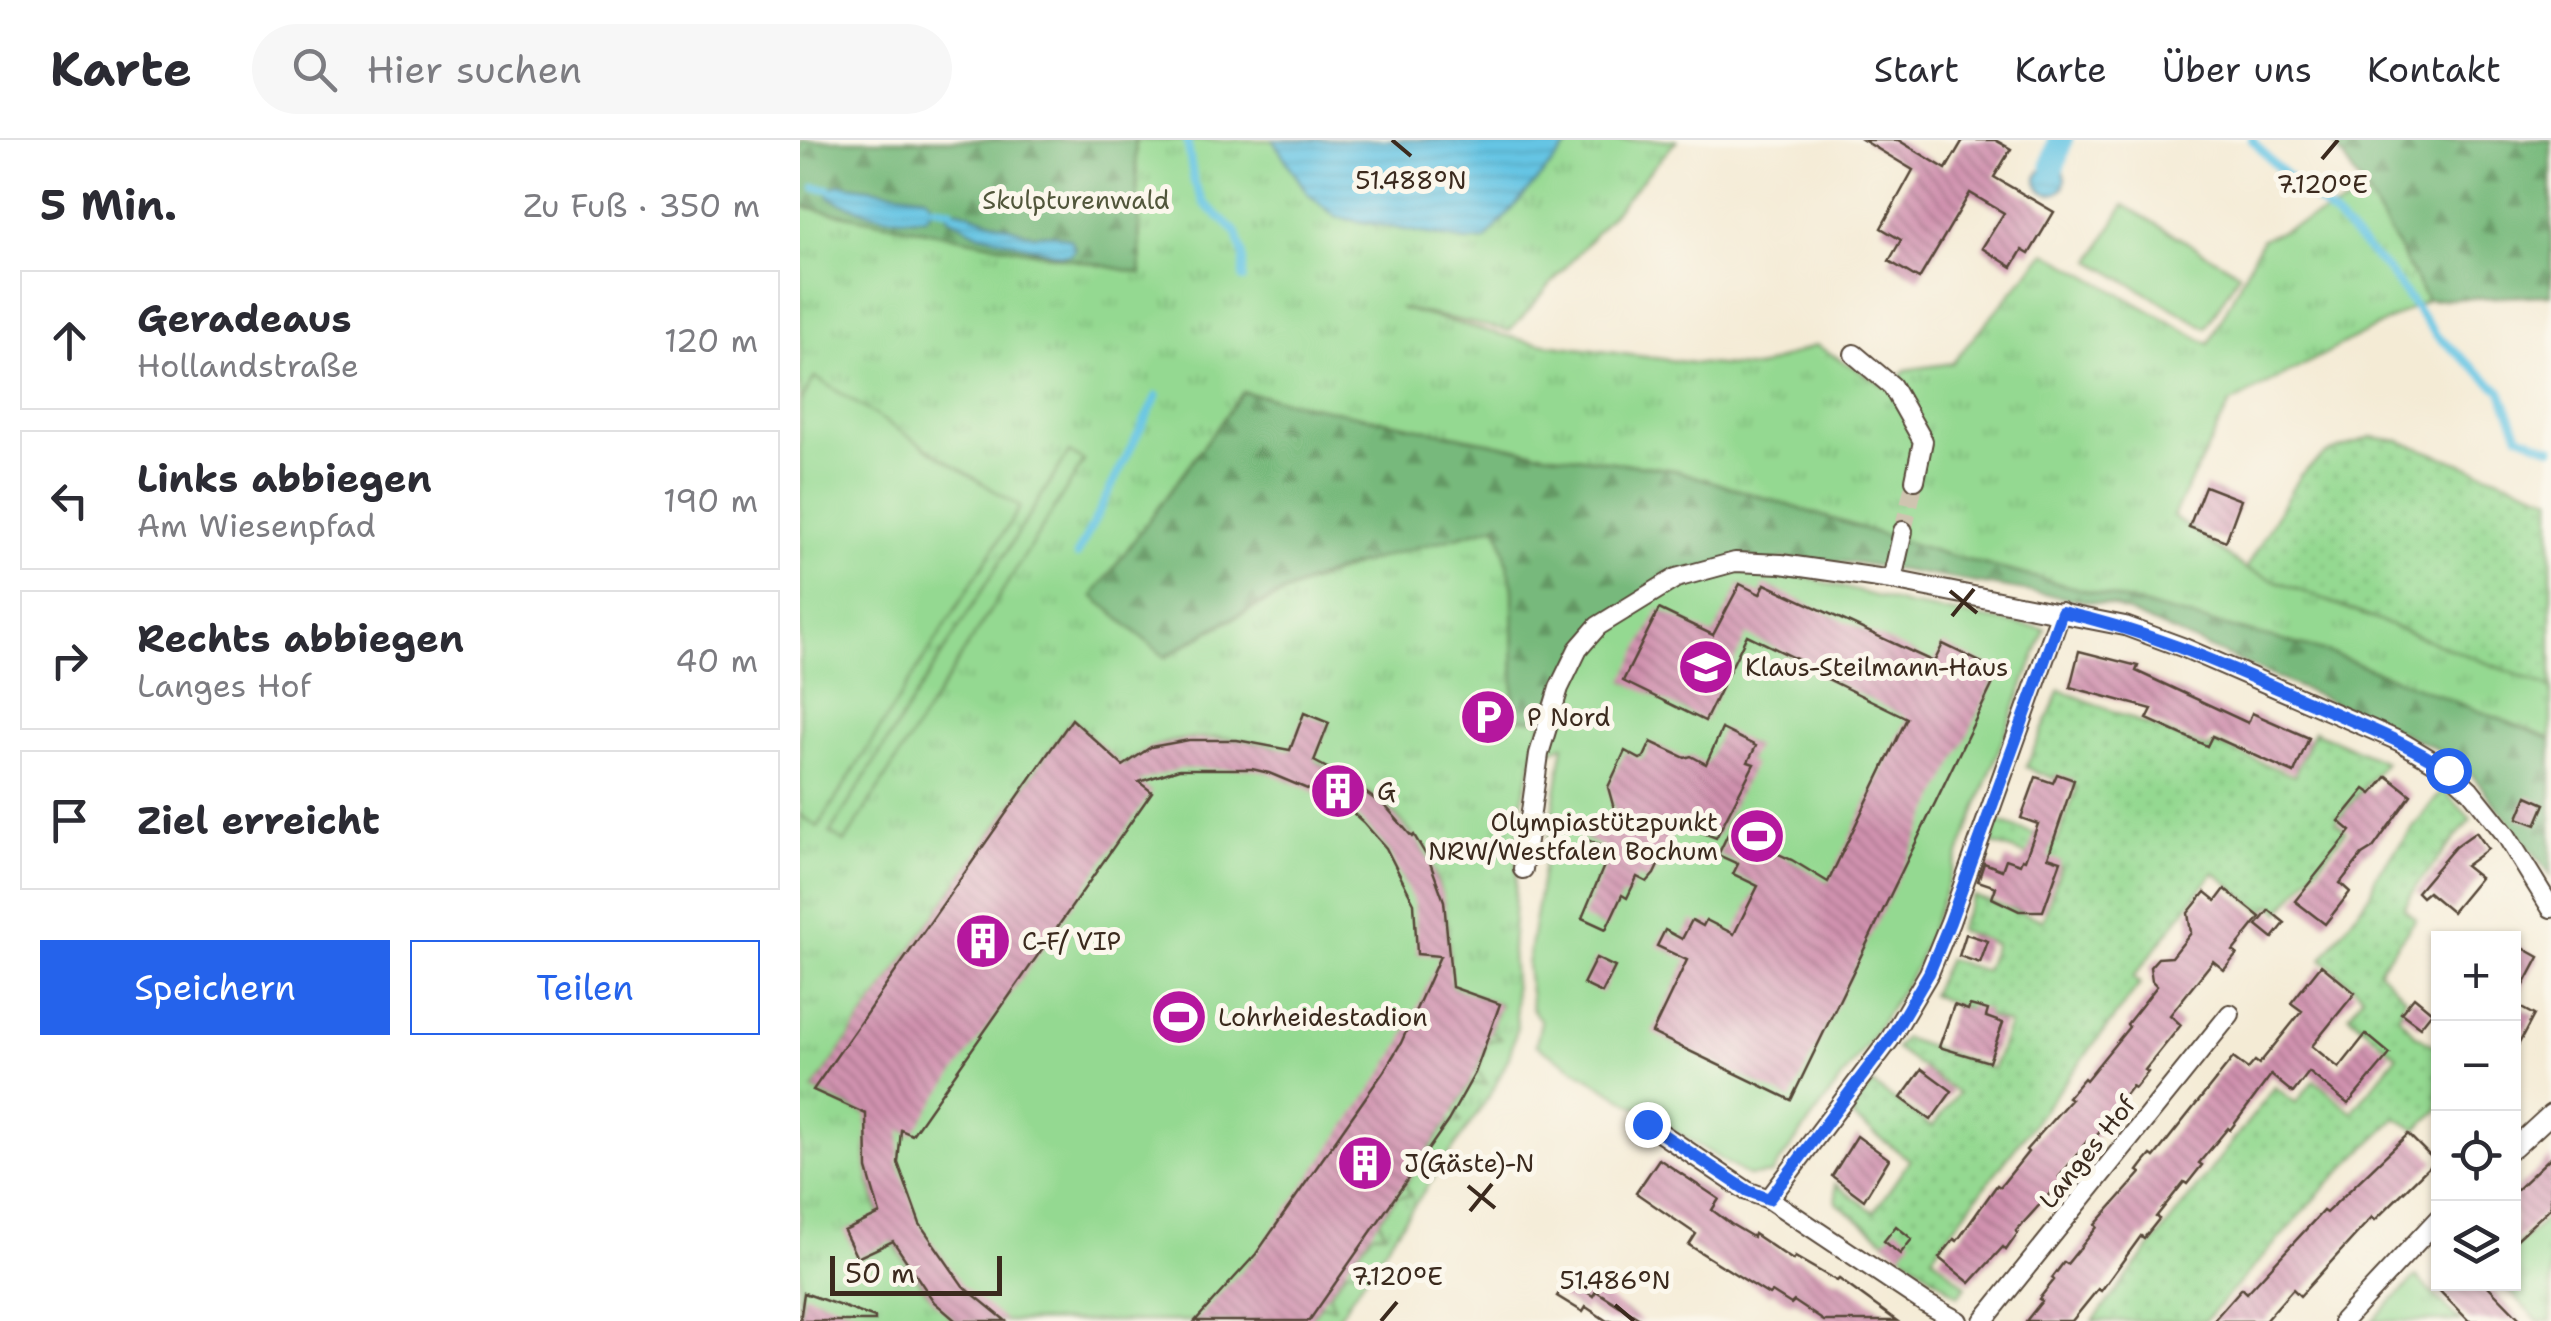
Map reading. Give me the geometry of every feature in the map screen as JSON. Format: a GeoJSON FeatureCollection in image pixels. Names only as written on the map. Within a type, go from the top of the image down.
{"type":"FeatureCollection","features":[{"type":"Feature","properties":{"kind":"street"},"geometry":{"type":"LineString","coordinates":[[1854,354],[1892,386],[1923,441],[1915,480]]}},
{"type":"Feature","properties":{"kind":"street"},"geometry":{"type":"LineString","coordinates":[[1892,580],[1903,531]]}},
{"type":"Feature","properties":{"kind":"street"},"geometry":{"type":"LineString","coordinates":[[1523,869],[1539,754],[1554,702],[1578,649],[1598,626],[1676,578],[1735,562],[1781,564],[1892,580],[2125,626],[2182,646],[2427,756],[2459,780],[2490,812],[2551,908]]}},
{"type":"Feature","properties":{"kind":"street"},"geometry":{"type":"LineString","coordinates":[[1769,1199],[1890,1039],[1929,973],[2062,612]]}},
{"type":"Feature","properties":{"kind":"street","name":"Langes Hof"},"geometry":{"type":"LineString","coordinates":[[1983,1321],[2230,1014]]}},
{"type":"Feature","properties":{"kind":"street"},"geometry":{"type":"LineString","coordinates":[[2521,1142],[2551,1114]]}},
{"type":"Feature","properties":{"kind":"street"},"geometry":{"type":"LineString","coordinates":[[1647,1124],[1958,1321]]}},
{"type":"Feature","properties":{"kind":"street"},"geometry":{"type":"LineString","coordinates":[[2343,1321],[2431,1227]]}},
{"type":"Feature","properties":{"kind":"green space","name":"Skulpturenwald"},"geometry":{"type":"Polygon","coordinates":[[[800,140],[1135,140],[1141,273],[800,206],[800,140]]]}},
{"type":"Feature","properties":{"kind":"green space"},"geometry":{"type":"Polygon","coordinates":[[[1135,140],[1677,140],[1510,331],[1399,308],[1530,342],[1693,363],[1757,368],[1816,345],[1890,389],[1905,370],[1952,363],[2046,252],[2209,344],[2262,239],[2368,195],[2427,300],[2230,404],[2173,516],[2246,569],[2551,688],[2551,739],[2327,652],[1951,556],[1675,470],[1536,452],[1243,392],[1166,657],[1255,608],[1324,577],[1499,525],[1513,588],[1514,717],[1543,720],[1520,809],[1512,951],[1517,1028],[1509,1057],[1492,1092],[1335,1321],[800,1321],[800,206],[1141,273],[1135,140]]]}},
{"type":"Feature","properties":{"kind":"green space"},"geometry":{"type":"Polygon","coordinates":[[[2331,140],[2551,140],[2551,295],[2427,300],[2368,195],[2331,140]]]}},
{"type":"Feature","properties":{"kind":"green space"},"geometry":{"type":"Polygon","coordinates":[[[2124,205],[2239,273],[2206,328],[2092,261],[2124,205]]]}},
{"type":"Feature","properties":{"kind":"green space"},"geometry":{"type":"Polygon","coordinates":[[[815,377],[1020,507],[818,827],[800,815],[800,402],[815,377]]]}},
{"type":"Feature","properties":{"kind":"green space"},"geometry":{"type":"Polygon","coordinates":[[[1243,392],[1536,452],[1675,470],[1951,556],[2327,652],[2551,739],[2551,875],[2468,770],[2432,746],[2114,606],[1858,563],[1782,559],[1543,720],[1514,718],[1513,588],[1498,525],[1305,583],[1234,617],[1165,657],[1093,596],[1243,392]]]}},
{"type":"Feature","properties":{"kind":"green space"},"geometry":{"type":"Polygon","coordinates":[[[2371,437],[2400,441],[2551,497],[2551,688],[2246,569],[2300,475],[2325,454],[2371,437]]]}},
{"type":"Feature","properties":{"kind":"green space"},"geometry":{"type":"Polygon","coordinates":[[[1069,452],[1084,461],[845,842],[830,833],[1069,452]]]}},
{"type":"Feature","properties":{"kind":"green space","name":"Olympiastützpunkt NRW/Westfalen Bochum"},"geometry":{"type":"Polygon","coordinates":[[[1737,568],[1779,570],[1908,605],[2045,629],[1916,967],[1871,1039],[1771,1174],[1748,1176],[1536,1045],[1541,1021],[1532,1009],[1527,965],[1564,745],[1544,754],[1562,690],[1584,652],[1602,631],[1679,582],[1737,568]]]}},
{"type":"Feature","properties":{"kind":"green space"},"geometry":{"type":"Polygon","coordinates":[[[2060,690],[2207,749],[2216,744],[2294,776],[2314,731],[2385,762],[2336,822],[2346,831],[2281,912],[2272,904],[2264,912],[2214,872],[2133,978],[2140,984],[1932,1256],[1966,1286],[1958,1296],[1837,1203],[1835,1184],[1874,1212],[1910,1160],[1849,1115],[1872,1084],[1932,1127],[1958,1093],[1896,1049],[1904,1038],[1993,1069],[2009,1024],[1931,995],[1948,959],[1985,971],[1995,944],[1958,930],[1973,896],[2043,920],[2061,867],[1991,843],[1998,821],[2057,842],[2077,788],[2026,767],[2060,690]]]}},
{"type":"Feature","properties":{"kind":"green space","name":"Lohrheidestadion"},"geometry":{"type":"Polygon","coordinates":[[[1072,719],[1122,766],[1156,746],[1192,738],[1230,738],[1310,759],[1347,778],[1380,801],[1408,829],[1428,859],[1444,905],[1450,987],[1500,1004],[1490,1030],[1501,1039],[1487,1041],[1477,1070],[1487,1084],[1470,1083],[1454,1110],[1461,1122],[1447,1123],[1430,1148],[1436,1160],[1422,1160],[1405,1184],[1411,1196],[1397,1196],[1379,1221],[1385,1233],[1372,1233],[1354,1258],[1360,1269],[1346,1270],[1329,1294],[1334,1307],[1321,1305],[1309,1321],[956,1321],[925,1289],[886,1229],[870,1185],[866,1158],[872,1117],[813,1090],[1072,719]]]}},
{"type":"Feature","properties":{"kind":"green space"},"geometry":{"type":"Polygon","coordinates":[[[2443,790],[2471,819],[2416,886],[2404,909],[2416,919],[2378,970],[2405,997],[2399,1017],[2431,1044],[2431,1116],[2416,1130],[2396,1118],[2334,1178],[2205,1321],[2093,1321],[2275,1087],[2296,1103],[2314,1080],[2352,1112],[2397,1056],[2349,1015],[2363,995],[2322,959],[2370,894],[2376,875],[2443,790]]]}},
{"type":"Feature","properties":{"kind":"green space"},"geometry":{"type":"Polygon","coordinates":[[[2551,1214],[2551,1321],[2538,1321],[2510,1291],[2521,1291],[2521,1242],[2551,1214]]]}},
{"type":"Feature","properties":{"kind":"green space"},"geometry":{"type":"Polygon","coordinates":[[[2416,1277],[2460,1321],[2372,1321],[2416,1277]]]}},
{"type":"Feature","properties":{"kind":"water"},"geometry":{"type":"Polygon","coordinates":[[[1273,140],[1573,140],[1485,240],[1466,241],[1336,217],[1308,194],[1273,140]]]}},
{"type":"Feature","properties":{"kind":"water"},"geometry":{"type":"Polygon","coordinates":[[[2051,166],[2061,170],[2065,180],[2061,190],[2051,194],[2041,190],[2037,180],[2041,170],[2051,166]]]}},
{"type":"Feature","properties":{"kind":"water"},"geometry":{"type":"Polygon","coordinates":[[[840,184],[926,196],[934,207],[926,217],[876,214],[829,197],[828,189],[840,184]]]}},
{"type":"Feature","properties":{"kind":"water"},"geometry":{"type":"Polygon","coordinates":[[[951,210],[1033,235],[1054,234],[1070,239],[1075,248],[1071,254],[1061,255],[980,234],[947,217],[951,210]]]}},
{"type":"Feature","properties":{"kind":"building"},"geometry":{"type":"Polygon","coordinates":[[[1863,140],[1898,140],[1946,169],[1963,140],[1995,140],[2011,149],[1994,177],[2054,212],[2029,254],[2022,250],[2012,267],[1982,248],[2004,213],[1970,193],[1919,279],[1889,261],[1901,240],[1881,228],[1913,170],[1863,140]]]}},
{"type":"Feature","properties":{"kind":"building"},"geometry":{"type":"Polygon","coordinates":[[[2205,486],[2241,500],[2226,541],[2189,527],[2205,486]]]}},
{"type":"Feature","properties":{"kind":"building"},"geometry":{"type":"Polygon","coordinates":[[[1740,584],[1760,594],[1765,584],[1934,662],[1943,644],[1999,671],[1791,1100],[1652,1033],[1687,960],[1657,946],[1665,930],[1682,939],[1692,920],[1703,926],[1706,920],[1734,934],[1758,886],[1733,874],[1738,864],[1718,855],[1729,832],[1792,860],[1828,882],[1907,718],[1747,635],[1705,721],[1623,681],[1659,609],[1713,635],[1740,584]]]}},
{"type":"Feature","properties":{"kind":"building"},"geometry":{"type":"Polygon","coordinates":[[[2079,651],[2138,666],[2136,671],[2248,723],[2252,713],[2309,738],[2294,773],[2212,736],[2207,746],[2178,733],[2147,719],[2152,709],[2070,687],[2079,651]]]}},
{"type":"Feature","properties":{"kind":"building"},"geometry":{"type":"Polygon","coordinates":[[[1304,713],[1329,723],[1314,761],[1387,808],[1414,835],[1429,860],[1444,901],[1452,987],[1500,1004],[1475,1073],[1448,1121],[1309,1321],[1195,1321],[1256,1254],[1384,1071],[1401,1043],[1440,956],[1417,954],[1414,903],[1386,848],[1363,822],[1305,788],[1252,769],[1179,769],[1139,782],[1152,792],[912,1135],[901,1130],[898,1163],[920,1224],[963,1286],[1006,1321],[956,1321],[934,1302],[893,1241],[857,1258],[844,1231],[880,1214],[867,1169],[866,1114],[813,1090],[1072,719],[1123,766],[1151,747],[1189,740],[1237,740],[1290,750],[1304,713]]]}},
{"type":"Feature","properties":{"kind":"building"},"geometry":{"type":"Polygon","coordinates":[[[1722,729],[1756,746],[1748,762],[1754,764],[1716,838],[1678,823],[1654,874],[1647,882],[1637,877],[1627,898],[1622,895],[1606,929],[1582,918],[1609,854],[1583,838],[1594,816],[1619,827],[1608,787],[1625,751],[1640,759],[1651,742],[1706,764],[1722,729]]]}},
{"type":"Feature","properties":{"kind":"building"},"geometry":{"type":"Polygon","coordinates":[[[2057,774],[2074,780],[2048,857],[2061,861],[2043,911],[2019,911],[1992,898],[1996,887],[1978,881],[1984,863],[2002,870],[2006,859],[2020,864],[2025,860],[2038,824],[2021,818],[2036,777],[2053,783],[2057,774]]]}},
{"type":"Feature","properties":{"kind":"building"},"geometry":{"type":"Polygon","coordinates":[[[2387,776],[2411,795],[2373,848],[2362,855],[2340,883],[2350,892],[2325,924],[2295,901],[2351,831],[2339,821],[2365,789],[2372,794],[2387,776]]]}},
{"type":"Feature","properties":{"kind":"building"},"geometry":{"type":"Polygon","coordinates":[[[2527,796],[2545,804],[2536,825],[2518,818],[2527,796]]]}},
{"type":"Feature","properties":{"kind":"building"},"geometry":{"type":"Polygon","coordinates":[[[2476,832],[2488,849],[2465,866],[2480,878],[2452,912],[2428,892],[2422,897],[2417,892],[2455,847],[2476,832]]]}},
{"type":"Feature","properties":{"kind":"building"},"geometry":{"type":"Polygon","coordinates":[[[2225,889],[2260,917],[2233,951],[2237,954],[2224,970],[2213,961],[2170,1015],[2181,1025],[2145,1070],[2148,1072],[2135,1088],[2132,1086],[2102,1124],[2105,1126],[2059,1177],[2062,1180],[2016,1231],[2006,1250],[2003,1247],[1970,1283],[1939,1258],[1954,1239],[1957,1241],[1997,1185],[2000,1187],[2071,1099],[2068,1097],[2129,1027],[2127,1024],[2157,986],[2150,967],[2158,958],[2172,957],[2191,933],[2188,913],[2205,892],[2216,901],[2225,889]]]}},
{"type":"Feature","properties":{"kind":"building"},"geometry":{"type":"Polygon","coordinates":[[[2269,910],[2285,923],[2273,938],[2257,925],[2269,910]]]}},
{"type":"Feature","properties":{"kind":"building"},"geometry":{"type":"Polygon","coordinates":[[[1966,934],[1988,941],[1980,963],[1959,956],[1966,934]]]}},
{"type":"Feature","properties":{"kind":"building"},"geometry":{"type":"Polygon","coordinates":[[[2521,947],[2539,957],[2521,991],[2521,947]]]}},
{"type":"Feature","properties":{"kind":"building"},"geometry":{"type":"Polygon","coordinates":[[[1596,958],[1615,967],[1602,993],[1583,984],[1596,958]]]}},
{"type":"Feature","properties":{"kind":"building"},"geometry":{"type":"Polygon","coordinates":[[[2321,965],[2355,993],[2312,1046],[2339,1068],[2366,1034],[2390,1054],[2348,1104],[2309,1072],[2293,1093],[2271,1075],[2230,1130],[2199,1163],[2202,1165],[2187,1184],[2184,1182],[2156,1217],[2159,1219],[2144,1238],[2141,1236],[2101,1291],[2098,1289],[2072,1321],[2026,1321],[2064,1262],[2067,1264],[2141,1173],[2138,1171],[2144,1163],[2151,1155],[2154,1157],[2233,1058],[2248,1069],[2255,1061],[2259,1064],[2302,1011],[2291,1003],[2321,965]]]}},
{"type":"Feature","properties":{"kind":"building"},"geometry":{"type":"Polygon","coordinates":[[[2414,997],[2431,1011],[2420,1027],[2401,1013],[2414,997]]]}},
{"type":"Feature","properties":{"kind":"building"},"geometry":{"type":"Polygon","coordinates":[[[1954,1005],[1988,1010],[1986,1017],[2003,1023],[1989,1062],[1939,1047],[1954,1005]]]}},
{"type":"Feature","properties":{"kind":"building"},"geometry":{"type":"Polygon","coordinates":[[[2521,1008],[2534,1015],[2521,1040],[2521,1008]]]}},
{"type":"Feature","properties":{"kind":"building"},"geometry":{"type":"Polygon","coordinates":[[[1922,1069],[1952,1091],[1931,1120],[1901,1098],[1922,1069]]]}},
{"type":"Feature","properties":{"kind":"building"},"geometry":{"type":"Polygon","coordinates":[[[2408,1134],[2431,1157],[2431,1165],[2375,1220],[2372,1217],[2300,1296],[2293,1289],[2265,1321],[2213,1321],[2242,1288],[2247,1293],[2323,1211],[2326,1213],[2408,1134]]]}},
{"type":"Feature","properties":{"kind":"building"},"geometry":{"type":"Polygon","coordinates":[[[1857,1136],[1889,1159],[1864,1200],[1832,1176],[1857,1136]]]}},
{"type":"Feature","properties":{"kind":"building"},"geometry":{"type":"Polygon","coordinates":[[[2551,1157],[2551,1207],[2521,1235],[2521,1201],[2521,1185],[2551,1157]]]}},
{"type":"Feature","properties":{"kind":"building"},"geometry":{"type":"Polygon","coordinates":[[[1659,1159],[1719,1199],[1712,1210],[1731,1224],[1793,1260],[1795,1257],[1839,1279],[1897,1321],[1824,1321],[1794,1301],[1791,1304],[1772,1292],[1769,1295],[1689,1245],[1696,1234],[1636,1193],[1659,1159]]]}},
{"type":"Feature","properties":{"kind":"building"},"geometry":{"type":"Polygon","coordinates":[[[1896,1226],[1912,1239],[1900,1254],[1884,1241],[1896,1226]]]}},
{"type":"Feature","properties":{"kind":"building"},"geometry":{"type":"Polygon","coordinates":[[[1568,1280],[1593,1296],[1596,1291],[1643,1321],[1607,1321],[1586,1307],[1583,1312],[1557,1296],[1568,1280]]]}},
{"type":"Feature","properties":{"kind":"building"},"geometry":{"type":"Polygon","coordinates":[[[2440,1291],[2493,1291],[2522,1321],[2469,1321],[2440,1291]]]}},
{"type":"Feature","properties":{"kind":"building"},"geometry":{"type":"Polygon","coordinates":[[[804,1293],[875,1318],[875,1321],[800,1321],[804,1293]]]}},
{"type":"Feature","properties":{"kind":"waterway"},"geometry":{"type":"LineString","coordinates":[[1187,140],[1194,182],[1204,203],[1237,233],[1243,279]]}},
{"type":"Feature","properties":{"kind":"waterway"},"geometry":{"type":"LineString","coordinates":[[2053,165],[2060,140]]}},
{"type":"Feature","properties":{"kind":"waterway"},"geometry":{"type":"LineString","coordinates":[[2252,140],[2389,272],[2436,335],[2501,391],[2519,435],[2551,448]]}},
{"type":"Feature","properties":{"kind":"waterway"},"geometry":{"type":"LineString","coordinates":[[815,187],[828,189]]}},
{"type":"Feature","properties":{"kind":"waterway"},"geometry":{"type":"LineString","coordinates":[[934,207],[951,210]]}},
{"type":"Feature","properties":{"kind":"waterway"},"geometry":{"type":"LineString","coordinates":[[1077,555],[1157,396]]}},
{"type":"Feature","properties":{"kind":"tunnel"},"geometry":{"type":"LineString","coordinates":[[1903,531],[1915,480]]}},
{"type":"Feature","properties":{"kind":"place","name":"Klaus-Steilmann-Haus"},"geometry":{"type":"Point","coordinates":[1706,667]}},
{"type":"Feature","properties":{"kind":"place","name":"P Nord"},"geometry":{"type":"Point","coordinates":[1488,717]}},
{"type":"Feature","properties":{"kind":"place","name":"G"},"geometry":{"type":"Point","coordinates":[1338,791]}},
{"type":"Feature","properties":{"kind":"place","name":"Olympiastützpunkt NRW/Westfalen Bochum"},"geometry":{"type":"Point","coordinates":[1757,836]}},
{"type":"Feature","properties":{"kind":"place","name":"C-F/ VIP"},"geometry":{"type":"Point","coordinates":[983,941]}},
{"type":"Feature","properties":{"kind":"place","name":"Lohrheidestadion"},"geometry":{"type":"Point","coordinates":[1179,1017]}},
{"type":"Feature","properties":{"kind":"place","name":"J(Gäste)-N"},"geometry":{"type":"Point","coordinates":[1365,1163]}},
{"type":"Feature","properties":{"kind":"route"},"geometry":{"type":"LineString","coordinates":[[1647,1124],[1748,1191],[1769,1199],[1890,1039],[1929,973],[2062,612],[2125,626],[2182,646],[2401,742],[2448,770]]}}]}
